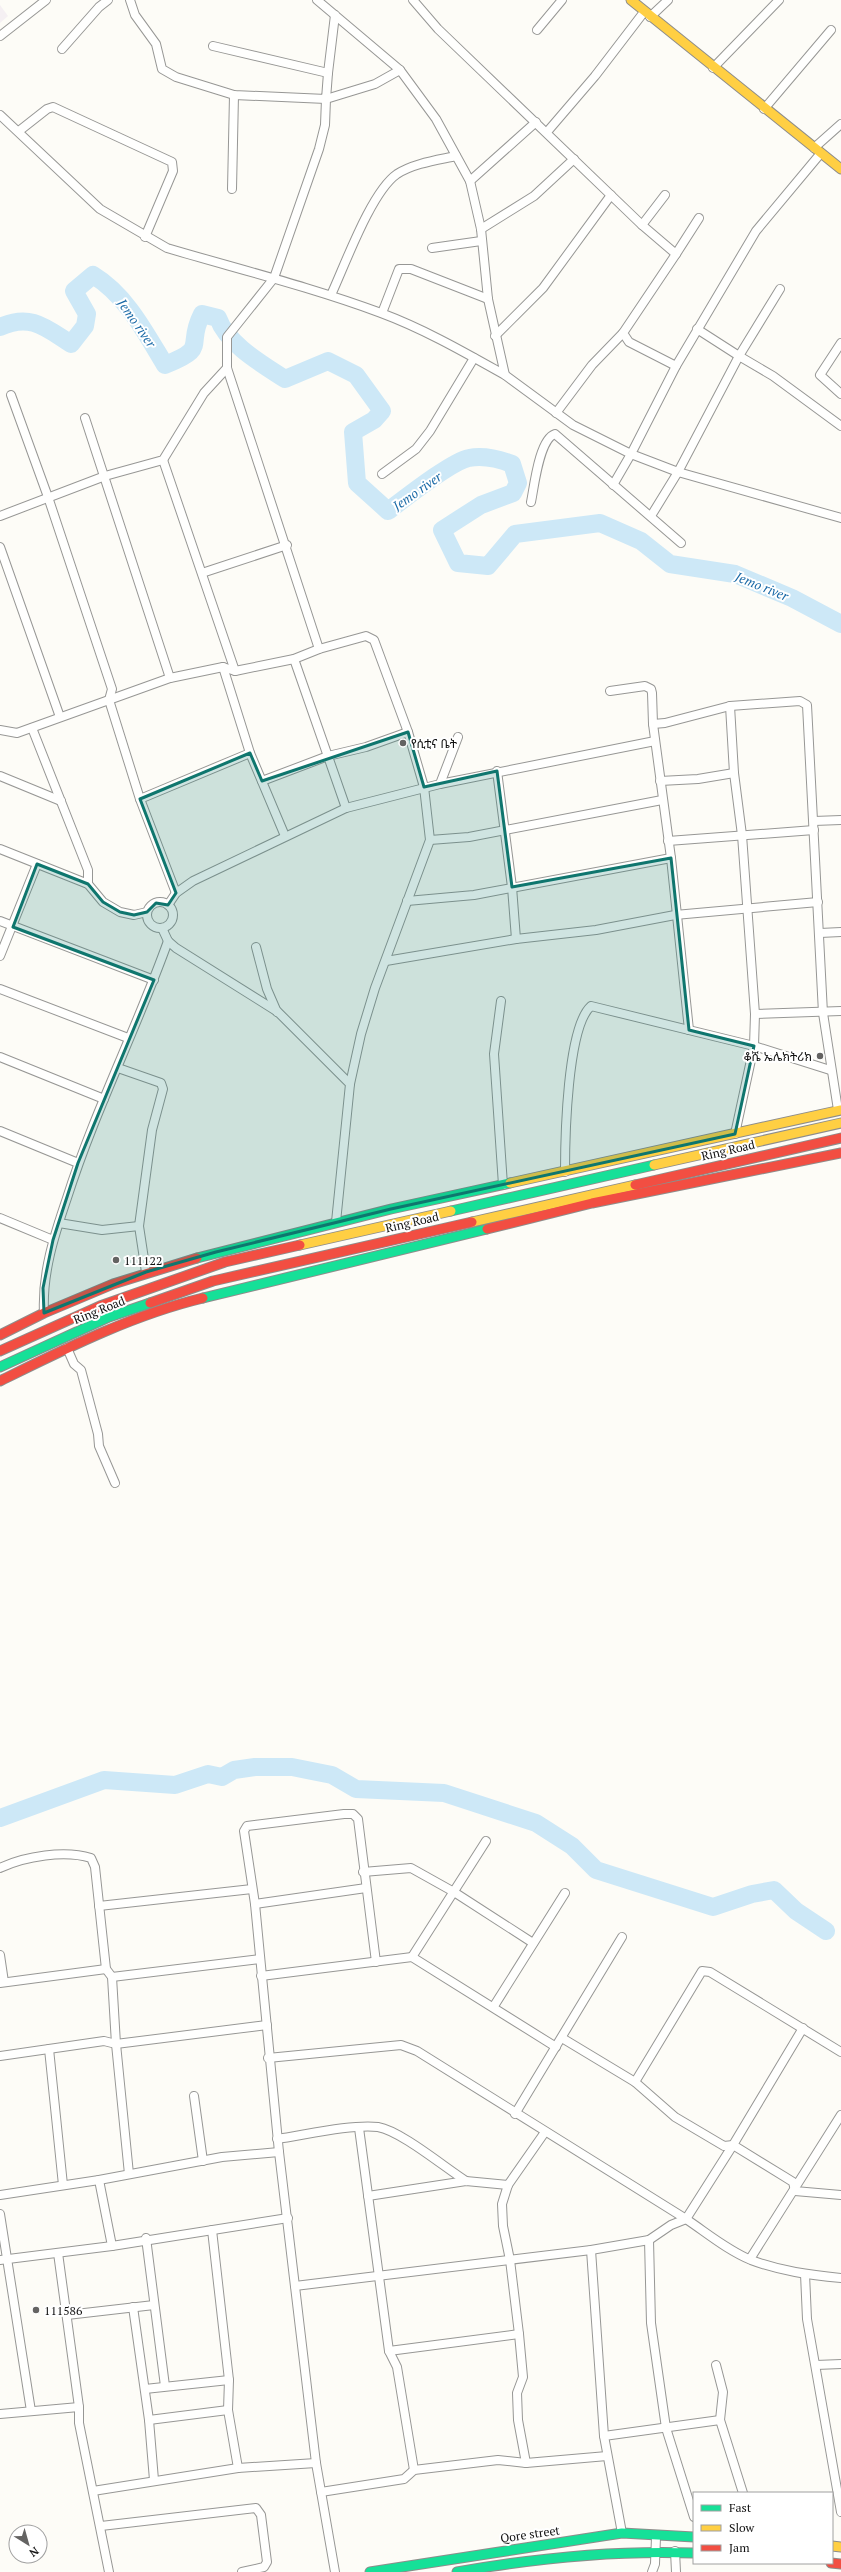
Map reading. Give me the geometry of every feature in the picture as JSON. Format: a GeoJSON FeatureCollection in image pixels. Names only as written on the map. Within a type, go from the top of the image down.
{"type":"FeatureCollection","features":[{"type":"Feature","properties":{"kind":"main road"},"geometry":{"type":"LineString","coordinates":[[631,0],[647,15],[841,169]]}},
{"type":"Feature","properties":{"kind":"main road"},"geometry":{"type":"LineString","coordinates":[[0,1335],[44,1313],[146,1272],[336,1222],[840,1110]]}},
{"type":"Feature","properties":{"kind":"main road","name":"Ring Road"},"geometry":{"type":"LineString","coordinates":[[0,1351],[100,1306],[225,1262],[841,1123]]}},
{"type":"Feature","properties":{"kind":"main road","name":"Ring Road"},"geometry":{"type":"LineString","coordinates":[[0,1367],[109,1317],[213,1282],[841,1138]]}},
{"type":"Feature","properties":{"kind":"main road"},"geometry":{"type":"LineString","coordinates":[[0,1381],[67,1348],[126,1323],[193,1300],[267,1280],[592,1203],[841,1152]]}},
{"type":"Feature","properties":{"kind":"main road","name":"Qore street"},"geometry":{"type":"LineString","coordinates":[[370,2572],[454,2557],[622,2533],[693,2537]]}},
{"type":"Feature","properties":{"kind":"main road","name":"Qore street"},"geometry":{"type":"LineString","coordinates":[[457,2572],[529,2559],[615,2553],[655,2553],[675,2551],[693,2553]]}},
{"type":"Feature","properties":{"kind":"street"},"geometry":{"type":"LineString","coordinates":[[0,36],[46,0]]}},
{"type":"Feature","properties":{"kind":"street"},"geometry":{"type":"LineString","coordinates":[[62,49],[98,7],[108,0]]}},
{"type":"Feature","properties":{"kind":"street"},"geometry":{"type":"LineString","coordinates":[[130,0],[135,15],[156,44],[165,72],[234,95],[326,99],[375,84],[400,70]]}},
{"type":"Feature","properties":{"kind":"street"},"geometry":{"type":"LineString","coordinates":[[413,0],[438,29],[547,132],[642,225],[676,254]]}},
{"type":"Feature","properties":{"kind":"street"},"geometry":{"type":"LineString","coordinates":[[537,30],[562,0]]}},
{"type":"Feature","properties":{"kind":"street"},"geometry":{"type":"LineString","coordinates":[[547,132],[647,15],[668,0]]}},
{"type":"Feature","properties":{"kind":"street"},"geometry":{"type":"LineString","coordinates":[[713,68],[779,0]]}},
{"type":"Feature","properties":{"kind":"street"},"geometry":{"type":"LineString","coordinates":[[322,1],[335,15],[400,70],[436,119],[470,181],[481,229],[488,299],[495,336],[505,375]]}},
{"type":"Feature","properties":{"kind":"street"},"geometry":{"type":"LineString","coordinates":[[319,649],[227,368],[227,337],[240,324],[274,278],[319,150],[325,125],[328,73],[335,15]]}},
{"type":"Feature","properties":{"kind":"street"},"geometry":{"type":"LineString","coordinates":[[764,109],[831,30]]}},
{"type":"Feature","properties":{"kind":"street"},"geometry":{"type":"LineString","coordinates":[[213,46],[328,73]]}},
{"type":"Feature","properties":{"kind":"street"},"geometry":{"type":"LineString","coordinates":[[232,189],[234,95]]}},
{"type":"Feature","properties":{"kind":"street"},"geometry":{"type":"LineString","coordinates":[[19,131],[47,109],[53,108],[172,162],[173,171],[145,237]]}},
{"type":"Feature","properties":{"kind":"street"},"geometry":{"type":"LineString","coordinates":[[0,115],[19,131],[100,209],[145,237],[167,248],[331,295],[382,313],[431,334],[505,375],[573,425],[631,454],[678,472],[841,518]]}},
{"type":"Feature","properties":{"kind":"street"},"geometry":{"type":"LineString","coordinates":[[470,181],[536,122]]}},
{"type":"Feature","properties":{"kind":"street"},"geometry":{"type":"LineString","coordinates":[[613,485],[631,454],[696,330],[756,231],[818,151],[841,124]]}},
{"type":"Feature","properties":{"kind":"street"},"geometry":{"type":"LineString","coordinates":[[331,295],[377,198],[390,181],[407,169],[456,156]]}},
{"type":"Feature","properties":{"kind":"street"},"geometry":{"type":"LineString","coordinates":[[481,229],[534,196],[574,159]]}},
{"type":"Feature","properties":{"kind":"street"},"geometry":{"type":"LineString","coordinates":[[642,225],[665,194]]}},
{"type":"Feature","properties":{"kind":"street"},"geometry":{"type":"LineString","coordinates":[[495,336],[543,288],[611,195]]}},
{"type":"Feature","properties":{"kind":"street"},"geometry":{"type":"LineString","coordinates":[[556,413],[592,365],[623,333],[699,218]]}},
{"type":"Feature","properties":{"kind":"street"},"geometry":{"type":"LineString","coordinates":[[432,248],[482,241]]}},
{"type":"Feature","properties":{"kind":"street"},"geometry":{"type":"LineString","coordinates":[[382,313],[402,268],[411,269],[488,299]]}},
{"type":"Feature","properties":{"kind":"street"},"geometry":{"type":"LineString","coordinates":[[651,516],[678,472],[739,356],[780,289]]}},
{"type":"Feature","properties":{"kind":"street"},"geometry":{"type":"LineString","coordinates":[[696,330],[773,376],[841,426]]}},
{"type":"Feature","properties":{"kind":"street"},"geometry":{"type":"LineString","coordinates":[[623,333],[629,342],[676,366]]}},
{"type":"Feature","properties":{"kind":"street"},"geometry":{"type":"LineString","coordinates":[[841,343],[820,375],[841,394]]}},
{"type":"Feature","properties":{"kind":"street"},"geometry":{"type":"LineString","coordinates":[[382,474],[416,449],[430,431],[474,358]]}},
{"type":"Feature","properties":{"kind":"street"},"geometry":{"type":"LineString","coordinates":[[0,516],[105,476],[163,460],[204,392],[227,368]]}},
{"type":"Feature","properties":{"kind":"street"},"geometry":{"type":"LineString","coordinates":[[11,395],[48,497],[112,689],[109,700],[140,799],[176,893]]}},
{"type":"Feature","properties":{"kind":"street"},"geometry":{"type":"LineString","coordinates":[[85,418],[170,678]]}},
{"type":"Feature","properties":{"kind":"street"},"geometry":{"type":"LineString","coordinates":[[531,502],[539,460],[553,434],[562,439],[681,543]]}},
{"type":"Feature","properties":{"kind":"street"},"geometry":{"type":"LineString","coordinates":[[163,460],[235,671]]}},
{"type":"Feature","properties":{"kind":"street"},"geometry":{"type":"LineString","coordinates":[[202,573],[286,545]]}},
{"type":"Feature","properties":{"kind":"street"},"geometry":{"type":"LineString","coordinates":[[0,548],[60,717]]}},
{"type":"Feature","properties":{"kind":"street"},"geometry":{"type":"LineString","coordinates":[[0,730],[18,733],[170,678],[224,667],[235,671],[294,659],[319,649],[366,636],[374,640],[408,732],[424,787],[430,840],[407,900],[361,1034],[350,1084],[336,1222]]}},
{"type":"Feature","properties":{"kind":"street"},"geometry":{"type":"LineString","coordinates":[[294,659],[346,808]]}},
{"type":"Feature","properties":{"kind":"street"},"geometry":{"type":"LineString","coordinates":[[224,667],[250,753],[285,836]]}},
{"type":"Feature","properties":{"kind":"street"},"geometry":{"type":"LineString","coordinates":[[610,691],[649,686],[652,693],[653,724],[671,858],[675,915],[689,1030]]}},
{"type":"Feature","properties":{"kind":"street"},"geometry":{"type":"LineString","coordinates":[[653,724],[665,723],[730,706],[800,701],[807,705],[823,1013],[830,1070],[840,1110]]}},
{"type":"Feature","properties":{"kind":"street"},"geometry":{"type":"LineString","coordinates":[[730,706],[734,773],[742,835],[756,1014],[754,1046],[735,1134]]}},
{"type":"Feature","properties":{"kind":"street"},"geometry":{"type":"LineString","coordinates":[[32,728],[88,870],[88,884]]}},
{"type":"Feature","properties":{"kind":"street"},"geometry":{"type":"LineString","coordinates":[[262,781],[328,756],[366,747],[408,732]]}},
{"type":"Feature","properties":{"kind":"street"},"geometry":{"type":"LineString","coordinates":[[440,784],[458,737]]}},
{"type":"Feature","properties":{"kind":"street"},"geometry":{"type":"LineString","coordinates":[[168,905],[176,893],[193,881],[346,808],[424,787],[497,771],[655,741]]}},
{"type":"Feature","properties":{"kind":"street"},"geometry":{"type":"LineString","coordinates":[[140,799],[250,753]]}},
{"type":"Feature","properties":{"kind":"street"},"geometry":{"type":"LineString","coordinates":[[497,771],[506,829],[516,939]]}},
{"type":"Feature","properties":{"kind":"street"},"geometry":{"type":"LineString","coordinates":[[660,781],[734,773]]}},
{"type":"Feature","properties":{"kind":"street"},"geometry":{"type":"LineString","coordinates":[[0,776],[61,801]]}},
{"type":"Feature","properties":{"kind":"street"},"geometry":{"type":"LineString","coordinates":[[430,840],[469,836],[662,800]]}},
{"type":"Feature","properties":{"kind":"street"},"geometry":{"type":"LineString","coordinates":[[814,821],[841,820]]}},
{"type":"Feature","properties":{"kind":"street"},"geometry":{"type":"LineString","coordinates":[[668,840],[814,830]]}},
{"type":"Feature","properties":{"kind":"street"},"geometry":{"type":"LineString","coordinates":[[0,849],[88,884],[104,902],[120,912],[134,915],[148,912],[156,903],[168,905]]}},
{"type":"Feature","properties":{"kind":"street"},"geometry":{"type":"LineString","coordinates":[[407,900],[474,895],[671,858]]}},
{"type":"Feature","properties":{"kind":"street"},"geometry":{"type":"LineString","coordinates":[[0,956],[37,864]]}},
{"type":"Feature","properties":{"kind":"street"},"geometry":{"type":"LineString","coordinates":[[386,960],[516,939],[553,936],[675,915],[748,907],[818,902]]}},
{"type":"Feature","properties":{"kind":"street"},"geometry":{"type":"LineString","coordinates":[[148,912],[150,924],[162,928],[168,926],[173,915],[168,905]]}},
{"type":"Feature","properties":{"kind":"street"},"geometry":{"type":"LineString","coordinates":[[0,921],[12,927],[154,980]]}},
{"type":"Feature","properties":{"kind":"street"},"geometry":{"type":"LineString","coordinates":[[162,928],[168,941],[278,1012],[350,1084]]}},
{"type":"Feature","properties":{"kind":"street"},"geometry":{"type":"LineString","coordinates":[[820,933],[841,932]]}},
{"type":"Feature","properties":{"kind":"street"},"geometry":{"type":"LineString","coordinates":[[44,1313],[43,1288],[53,1240],[78,1163],[118,1068],[128,1038],[154,980],[168,941]]}},
{"type":"Feature","properties":{"kind":"street"},"geometry":{"type":"LineString","coordinates":[[256,947],[267,989],[278,1012]]}},
{"type":"Feature","properties":{"kind":"street"},"geometry":{"type":"LineString","coordinates":[[0,989],[128,1038]]}},
{"type":"Feature","properties":{"kind":"street"},"geometry":{"type":"LineString","coordinates":[[501,1001],[494,1054],[503,1185]]}},
{"type":"Feature","properties":{"kind":"street"},"geometry":{"type":"LineString","coordinates":[[565,1172],[565,1121],[570,1075],[581,1020],[586,1011],[595,1006],[754,1046],[830,1070]]}},
{"type":"Feature","properties":{"kind":"street"},"geometry":{"type":"LineString","coordinates":[[756,1014],[823,1013],[841,1011]]}},
{"type":"Feature","properties":{"kind":"street"},"geometry":{"type":"LineString","coordinates":[[0,1057],[104,1099]]}},
{"type":"Feature","properties":{"kind":"street"},"geometry":{"type":"LineString","coordinates":[[118,1068],[161,1083],[163,1089],[152,1130],[138,1226],[146,1272]]}},
{"type":"Feature","properties":{"kind":"street"},"geometry":{"type":"LineString","coordinates":[[0,1131],[78,1163]]}},
{"type":"Feature","properties":{"kind":"street"},"geometry":{"type":"LineString","coordinates":[[0,1218],[53,1240]]}},
{"type":"Feature","properties":{"kind":"street"},"geometry":{"type":"LineString","coordinates":[[59,1223],[102,1230],[138,1226]]}},
{"type":"Feature","properties":{"kind":"street"},"geometry":{"type":"LineString","coordinates":[[67,1348],[74,1364],[81,1370],[98,1434],[99,1446],[115,1483]]}},
{"type":"Feature","properties":{"kind":"street"},"geometry":{"type":"LineString","coordinates":[[335,2572],[316,2463],[288,2218],[278,2152],[278,2140],[268,2058],[267,2025],[255,1904],[244,1831],[247,1826],[353,1814],[358,1819],[363,1872],[376,1962]]}},
{"type":"Feature","properties":{"kind":"street"},"geometry":{"type":"LineString","coordinates":[[412,1957],[486,1841]]}},
{"type":"Feature","properties":{"kind":"street"},"geometry":{"type":"LineString","coordinates":[[0,1868],[53,1855],[80,1854],[92,1858],[96,1867],[106,1969],[112,1977],[116,2044],[129,2174]]}},
{"type":"Feature","properties":{"kind":"street"},"geometry":{"type":"LineString","coordinates":[[363,1872],[411,1868],[454,1892],[533,1943]]}},
{"type":"Feature","properties":{"kind":"street"},"geometry":{"type":"LineString","coordinates":[[255,1904],[366,1888]]}},
{"type":"Feature","properties":{"kind":"street"},"geometry":{"type":"LineString","coordinates":[[99,1906],[252,1889]]}},
{"type":"Feature","properties":{"kind":"street"},"geometry":{"type":"LineString","coordinates":[[494,2006],[565,1893]]}},
{"type":"Feature","properties":{"kind":"street"},"geometry":{"type":"LineString","coordinates":[[515,2114],[622,1937]]}},
{"type":"Feature","properties":{"kind":"street"},"geometry":{"type":"LineString","coordinates":[[0,1955],[2,1983],[106,1969]]}},
{"type":"Feature","properties":{"kind":"street"},"geometry":{"type":"LineString","coordinates":[[261,1976],[412,1957],[494,2006],[556,2047]]}},
{"type":"Feature","properties":{"kind":"street"},"geometry":{"type":"LineString","coordinates":[[112,1977],[260,1959]]}},
{"type":"Feature","properties":{"kind":"street"},"geometry":{"type":"LineString","coordinates":[[635,2082],[702,1972],[710,1972],[841,2052]]}},
{"type":"Feature","properties":{"kind":"street"},"geometry":{"type":"LineString","coordinates":[[0,2056],[104,2041],[116,2044],[267,2025]]}},
{"type":"Feature","properties":{"kind":"street"},"geometry":{"type":"LineString","coordinates":[[295,2286],[590,2250],[649,2240],[671,2225],[686,2219],[733,2145],[803,2028]]}},
{"type":"Feature","properties":{"kind":"street"},"geometry":{"type":"LineString","coordinates":[[562,2038],[635,2082],[675,2117],[724,2146],[733,2145],[793,2182],[795,2191]]}},
{"type":"Feature","properties":{"kind":"street"},"geometry":{"type":"LineString","coordinates":[[268,2058],[401,2045],[416,2051],[686,2219],[726,2247],[750,2259],[805,2274],[841,2278]]}},
{"type":"Feature","properties":{"kind":"street"},"geometry":{"type":"LineString","coordinates":[[49,2049],[63,2185]]}},
{"type":"Feature","properties":{"kind":"street"},"geometry":{"type":"LineString","coordinates":[[194,2096],[203,2161]]}},
{"type":"Feature","properties":{"kind":"street"},"geometry":{"type":"LineString","coordinates":[[750,2259],[795,2191],[841,2115]]}},
{"type":"Feature","properties":{"kind":"street"},"geometry":{"type":"LineString","coordinates":[[278,2140],[359,2128],[378,2127],[395,2133],[466,2182]]}},
{"type":"Feature","properties":{"kind":"street"},"geometry":{"type":"LineString","coordinates":[[359,2128],[389,2351],[398,2367],[414,2470]]}},
{"type":"Feature","properties":{"kind":"street"},"geometry":{"type":"LineString","coordinates":[[526,2463],[518,2420],[517,2393],[523,2377],[520,2334],[510,2260],[503,2226],[502,2204],[508,2185],[545,2132]]}},
{"type":"Feature","properties":{"kind":"street"},"geometry":{"type":"LineString","coordinates":[[0,2195],[99,2180],[203,2161],[278,2152]]}},
{"type":"Feature","properties":{"kind":"street"},"geometry":{"type":"LineString","coordinates":[[99,2180],[112,2246]]}},
{"type":"Feature","properties":{"kind":"street"},"geometry":{"type":"LineString","coordinates":[[368,2196],[466,2182],[508,2185]]}},
{"type":"Feature","properties":{"kind":"street"},"geometry":{"type":"LineString","coordinates":[[795,2191],[841,2195]]}},
{"type":"Feature","properties":{"kind":"street"},"geometry":{"type":"LineString","coordinates":[[0,2214],[3,2260],[31,2411]]}},
{"type":"Feature","properties":{"kind":"street"},"geometry":{"type":"LineString","coordinates":[[3,2260],[112,2246],[146,2238],[212,2230],[288,2218]]}},
{"type":"Feature","properties":{"kind":"street"},"geometry":{"type":"LineString","coordinates":[[212,2230],[229,2380],[228,2410],[238,2468]]}},
{"type":"Feature","properties":{"kind":"street"},"geometry":{"type":"LineString","coordinates":[[146,2238],[165,2386]]}},
{"type":"Feature","properties":{"kind":"street"},"geometry":{"type":"LineString","coordinates":[[649,2240],[651,2323],[666,2428],[693,2515]]}},
{"type":"Feature","properties":{"kind":"street"},"geometry":{"type":"LineString","coordinates":[[590,2250],[604,2436],[622,2533]]}},
{"type":"Feature","properties":{"kind":"street"},"geometry":{"type":"LineString","coordinates":[[58,2253],[79,2407],[79,2423],[101,2526],[109,2572]]}},
{"type":"Feature","properties":{"kind":"street"},"geometry":{"type":"LineString","coordinates":[[805,2274],[807,2319],[841,2512]]}},
{"type":"Feature","properties":{"kind":"street"},"geometry":{"type":"LineString","coordinates":[[67,2314],[154,2305]]}},
{"type":"Feature","properties":{"kind":"street"},"geometry":{"type":"LineString","coordinates":[[133,2307],[149,2420],[154,2480]]}},
{"type":"Feature","properties":{"kind":"street"},"geometry":{"type":"LineString","coordinates":[[389,2351],[520,2334]]}},
{"type":"Feature","properties":{"kind":"street"},"geometry":{"type":"LineString","coordinates":[[816,2365],[841,2364]]}},
{"type":"Feature","properties":{"kind":"street"},"geometry":{"type":"LineString","coordinates":[[716,2365],[723,2392],[720,2420],[743,2492]]}},
{"type":"Feature","properties":{"kind":"street"},"geometry":{"type":"LineString","coordinates":[[145,2389],[229,2380]]}},
{"type":"Feature","properties":{"kind":"street"},"geometry":{"type":"LineString","coordinates":[[0,2414],[79,2407]]}},
{"type":"Feature","properties":{"kind":"street"},"geometry":{"type":"LineString","coordinates":[[149,2420],[228,2410]]}},
{"type":"Feature","properties":{"kind":"street"},"geometry":{"type":"LineString","coordinates":[[604,2436],[720,2420]]}},
{"type":"Feature","properties":{"kind":"street"},"geometry":{"type":"LineString","coordinates":[[321,2492],[404,2479],[414,2470],[498,2460],[526,2463],[607,2456]]}},
{"type":"Feature","properties":{"kind":"street"},"geometry":{"type":"LineString","coordinates":[[93,2491],[154,2480],[238,2468],[316,2463]]}},
{"type":"Feature","properties":{"kind":"street"},"geometry":{"type":"LineString","coordinates":[[101,2526],[256,2508],[261,2515],[267,2562],[264,2567],[242,2572]]}},
{"type":"Feature","properties":{"kind":"street"},"geometry":{"type":"LineString","coordinates":[[652,2572],[656,2536]]}},
{"type":"Feature","properties":{"kind":"street"},"geometry":{"type":"LineString","coordinates":[[675,2551],[676,2572]]}},
{"type":"Feature","properties":{"kind":"highlighted area"},"geometry":{"type":"Polygon","coordinates":[[[408,732],[424,787],[497,771],[512,887],[671,858],[689,1030],[754,1046],[735,1134],[391,1209],[216,1252],[146,1272],[44,1313],[43,1288],[53,1240],[78,1163],[154,980],[13,927],[37,864],[88,884],[103,902],[120,912],[134,915],[147,912],[156,903],[168,905],[176,893],[140,799],[250,753],[262,781],[408,732]]]}},
{"type":"Feature","properties":{"kind":"shaded area"},"geometry":{"type":"Polygon","coordinates":[[[0,5],[8,16],[0,23],[0,5]]]}},
{"type":"Feature","properties":{"kind":"waterway","name":"Jemo river"},"geometry":{"type":"LineString","coordinates":[[0,327],[11,323],[21,322],[38,324],[71,344],[85,326],[87,314],[74,291],[93,275],[105,283],[134,315],[165,365],[179,359],[192,350],[197,325],[202,314],[218,318],[229,336],[237,345],[246,353],[285,379],[328,361],[356,375],[382,411],[374,420],[353,432],[357,483],[388,511],[428,481],[461,461],[475,457],[486,457],[512,464],[518,483],[513,493],[481,505],[442,530],[458,563],[488,566],[515,534],[600,523],[641,541],[670,564],[735,574],[792,598],[841,624]]}},
{"type":"Feature","properties":{"kind":"waterway"},"geometry":{"type":"LineString","coordinates":[[0,1818],[104,1780],[175,1785],[208,1774],[222,1777],[234,1770],[255,1767],[292,1767],[332,1775],[356,1789],[444,1793],[536,1823],[572,1846],[596,1870],[713,1907],[752,1894],[774,1890],[796,1911],[826,1931]]}},
{"type":"Feature","properties":{"kind":"traffic: fast"},"geometry":{"type":"LineString","coordinates":[[451,1211],[654,1165]]}},
{"type":"Feature","properties":{"kind":"traffic: fast"},"geometry":{"type":"LineString","coordinates":[[197,1258],[391,1209],[510,1183]]}},
{"type":"Feature","properties":{"kind":"traffic: fast"},"geometry":{"type":"LineString","coordinates":[[203,1298],[487,1229]]}},
{"type":"Feature","properties":{"kind":"traffic: fast"},"geometry":{"type":"LineString","coordinates":[[0,1367],[109,1317],[150,1303]]}},
{"type":"Feature","properties":{"kind":"traffic: fast"},"geometry":{"type":"LineString","coordinates":[[370,2572],[622,2533],[693,2537]]}},
{"type":"Feature","properties":{"kind":"traffic: fast"},"geometry":{"type":"LineString","coordinates":[[457,2572],[575,2556],[664,2552],[693,2553]]}},
{"type":"Feature","properties":{"kind":"traffic: slow"},"geometry":{"type":"LineString","coordinates":[[631,0],[841,169]]}},
{"type":"Feature","properties":{"kind":"traffic: slow"},"geometry":{"type":"LineString","coordinates":[[510,1183],[841,1110]]}},
{"type":"Feature","properties":{"kind":"traffic: slow"},"geometry":{"type":"LineString","coordinates":[[654,1165],[841,1123]]}},
{"type":"Feature","properties":{"kind":"traffic: slow"},"geometry":{"type":"LineString","coordinates":[[472,1222],[635,1185]]}},
{"type":"Feature","properties":{"kind":"traffic: slow"},"geometry":{"type":"LineString","coordinates":[[300,1245],[451,1211]]}},
{"type":"Feature","properties":{"kind":"traffic: slow"},"geometry":{"type":"LineString","coordinates":[[833,2546],[841,2547]]}},
{"type":"Feature","properties":{"kind":"traffic: jam"},"geometry":{"type":"LineString","coordinates":[[635,1185],[841,1138]]}},
{"type":"Feature","properties":{"kind":"traffic: jam"},"geometry":{"type":"LineString","coordinates":[[487,1229],[592,1203],[841,1153]]}},
{"type":"Feature","properties":{"kind":"traffic: jam"},"geometry":{"type":"LineString","coordinates":[[150,1303],[213,1281],[472,1222]]}},
{"type":"Feature","properties":{"kind":"traffic: jam"},"geometry":{"type":"LineString","coordinates":[[0,1351],[100,1306],[225,1262],[300,1245]]}},
{"type":"Feature","properties":{"kind":"traffic: jam"},"geometry":{"type":"LineString","coordinates":[[0,1335],[44,1313],[113,1284],[197,1258]]}},
{"type":"Feature","properties":{"kind":"traffic: jam"},"geometry":{"type":"LineString","coordinates":[[0,1381],[74,1345],[125,1323],[177,1305],[203,1298]]}},
{"type":"Feature","properties":{"kind":"traffic: jam"},"geometry":{"type":"LineString","coordinates":[[833,2563],[841,2564]]}},
{"type":"Feature","properties":{"kind":"place","name":"የሲቲና ቤት"},"geometry":{"type":"Point","coordinates":[403,743]}},
{"type":"Feature","properties":{"kind":"place","name":"ቆሼ ኤሌክትሪክ"},"geometry":{"type":"Point","coordinates":[820,1056]}},
{"type":"Feature","properties":{"kind":"place","name":"111122"},"geometry":{"type":"Point","coordinates":[116,1260]}},
{"type":"Feature","properties":{"kind":"place","name":"111586"},"geometry":{"type":"Point","coordinates":[36,2310]}}]}
